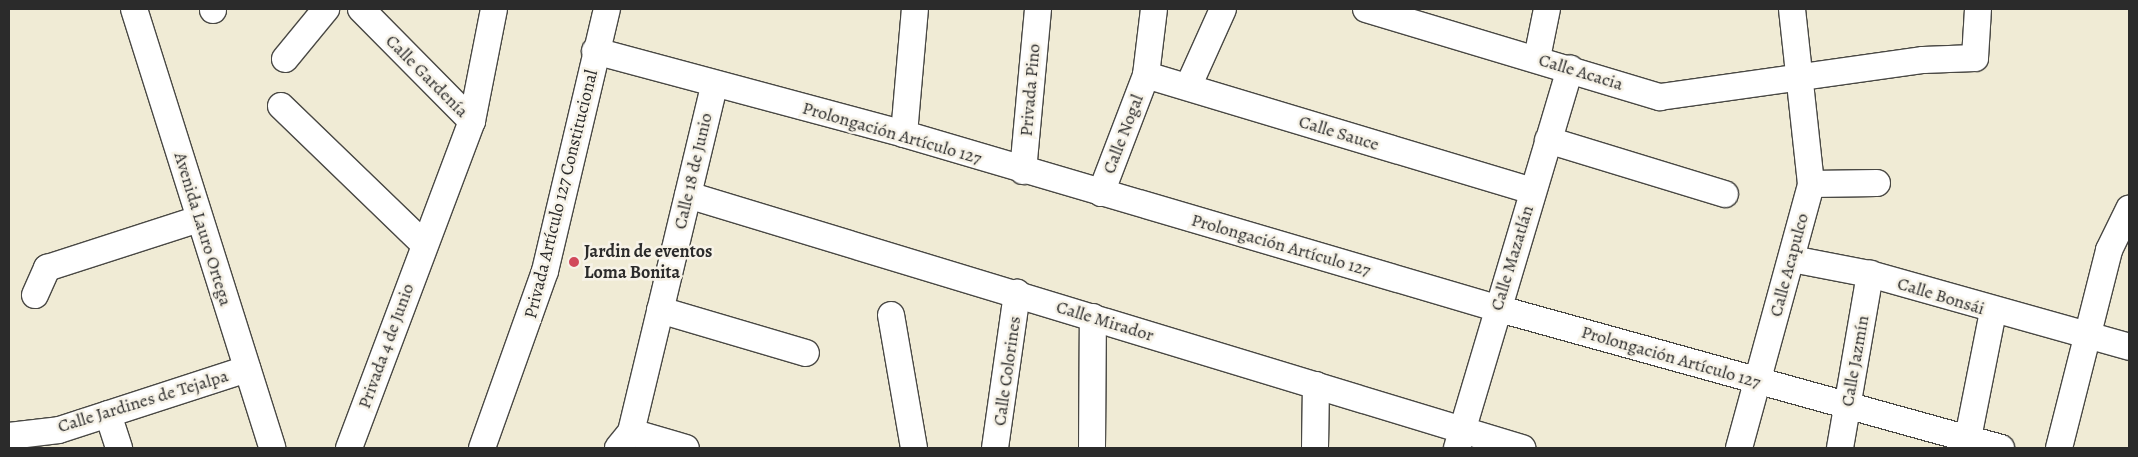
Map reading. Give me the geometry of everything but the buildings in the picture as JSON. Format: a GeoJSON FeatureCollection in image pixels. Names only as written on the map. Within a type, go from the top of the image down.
{"type":"FeatureCollection","features":[{"type":"Feature","properties":{"kind":"street","name":"Avenida Lauro Ortega"},"geometry":{"type":"LineString","coordinates":[[134,9],[272,448]]}},
{"type":"Feature","properties":{"kind":"street"},"geometry":{"type":"LineString","coordinates":[[285,59],[326,9]]}},
{"type":"Feature","properties":{"kind":"street","name":"Privada 4 de Junio"},"geometry":{"type":"LineString","coordinates":[[349,448],[423,243],[472,121],[494,9]]}},
{"type":"Feature","properties":{"kind":"street","name":"Privada Artículo 127 Constitucional"},"geometry":{"type":"LineString","coordinates":[[482,448],[537,297],[607,9]]}},
{"type":"Feature","properties":{"kind":"street"},"geometry":{"type":"LineString","coordinates":[[904,134],[915,9]]}},
{"type":"Feature","properties":{"kind":"street","name":"Privada Pino"},"geometry":{"type":"LineString","coordinates":[[1023,171],[1038,9]]}},
{"type":"Feature","properties":{"kind":"street","name":"Calle Nogal"},"geometry":{"type":"LineString","coordinates":[[1101,193],[1146,74],[1154,9]]}},
{"type":"Feature","properties":{"kind":"street"},"geometry":{"type":"LineString","coordinates":[[1188,87],[1223,9]]}},
{"type":"Feature","properties":{"kind":"street","name":"Calle Acacia"},"geometry":{"type":"LineString","coordinates":[[1369,9],[1537,58],[1660,97],[1800,79],[1923,60],[1975,58],[1978,9]]}},
{"type":"Feature","properties":{"kind":"street"},"geometry":{"type":"LineString","coordinates":[[1537,58],[1548,9]]}},
{"type":"Feature","properties":{"kind":"street","name":"Calle Acapulco"},"geometry":{"type":"LineString","coordinates":[[1739,448],[1811,184],[1792,9]]}},
{"type":"Feature","properties":{"kind":"street","name":"Calle Gardenía"},"geometry":{"type":"LineString","coordinates":[[364,10],[472,121]]}},
{"type":"Feature","properties":{"kind":"street","name":"Prolongación Artículo 127"},"geometry":{"type":"LineString","coordinates":[[596,51],[714,85],[904,134],[1023,171],[1496,308],[1757,382],[1847,405],[1967,443],[2001,448]]}},
{"type":"Feature","properties":{"kind":"street","name":"Calle Mazatlán"},"geometry":{"type":"LineString","coordinates":[[1459,440],[1496,308],[1570,68]]}},
{"type":"Feature","properties":{"kind":"street","name":"Calle Sauce"},"geometry":{"type":"LineString","coordinates":[[1146,74],[1533,191]]}},
{"type":"Feature","properties":{"kind":"street","name":"Calle 18 de Junio"},"geometry":{"type":"LineString","coordinates":[[625,440],[660,310],[714,85]]}},
{"type":"Feature","properties":{"kind":"street"},"geometry":{"type":"LineString","coordinates":[[281,106],[423,243]]}},
{"type":"Feature","properties":{"kind":"street"},"geometry":{"type":"LineString","coordinates":[[1548,140],[1725,194]]}},
{"type":"Feature","properties":{"kind":"street"},"geometry":{"type":"LineString","coordinates":[[1811,184],[1877,183]]}},
{"type":"Feature","properties":{"kind":"street","name":"Calle Mirador"},"geometry":{"type":"LineString","coordinates":[[688,195],[1316,385],[1459,440],[1522,448]]}},
{"type":"Feature","properties":{"kind":"street"},"geometry":{"type":"LineString","coordinates":[[2059,448],[2090,334],[2108,250],[2129,209]]}},
{"type":"Feature","properties":{"kind":"street"},"geometry":{"type":"LineString","coordinates":[[34,295],[47,268],[199,218]]}},
{"type":"Feature","properties":{"kind":"street","name":"Calle Bonsái"},"geometry":{"type":"LineString","coordinates":[[1792,259],[1870,274],[1993,312],[2090,334],[2129,347]]}},
{"type":"Feature","properties":{"kind":"street","name":"Calle Jazmín"},"geometry":{"type":"LineString","coordinates":[[1840,448],[1870,274]]}},
{"type":"Feature","properties":{"kind":"street","name":"Calle Colorines"},"geometry":{"type":"LineString","coordinates":[[996,448],[1017,293]]}},
{"type":"Feature","properties":{"kind":"street"},"geometry":{"type":"LineString","coordinates":[[660,310],[806,353]]}},
{"type":"Feature","properties":{"kind":"street"},"geometry":{"type":"LineString","coordinates":[[1967,443],[1993,312]]}},
{"type":"Feature","properties":{"kind":"street"},"geometry":{"type":"LineString","coordinates":[[891,315],[914,448]]}},
{"type":"Feature","properties":{"kind":"street"},"geometry":{"type":"LineString","coordinates":[[1092,448],[1093,317]]}},
{"type":"Feature","properties":{"kind":"street","name":"Calle Jardines de Tejalpa"},"geometry":{"type":"LineString","coordinates":[[10,435],[58,439],[108,414],[246,369]]}},
{"type":"Feature","properties":{"kind":"street"},"geometry":{"type":"LineString","coordinates":[[1315,448],[1316,385]]}},
{"type":"Feature","properties":{"kind":"street"},"geometry":{"type":"LineString","coordinates":[[108,414],[119,448]]}},
{"type":"Feature","properties":{"kind":"street"},"geometry":{"type":"LineString","coordinates":[[625,440],[686,448]]}},
{"type":"Feature","properties":{"kind":"place","name":"Jardin de eventos Loma Bonita"},"geometry":{"type":"Point","coordinates":[574,262]}}]}
